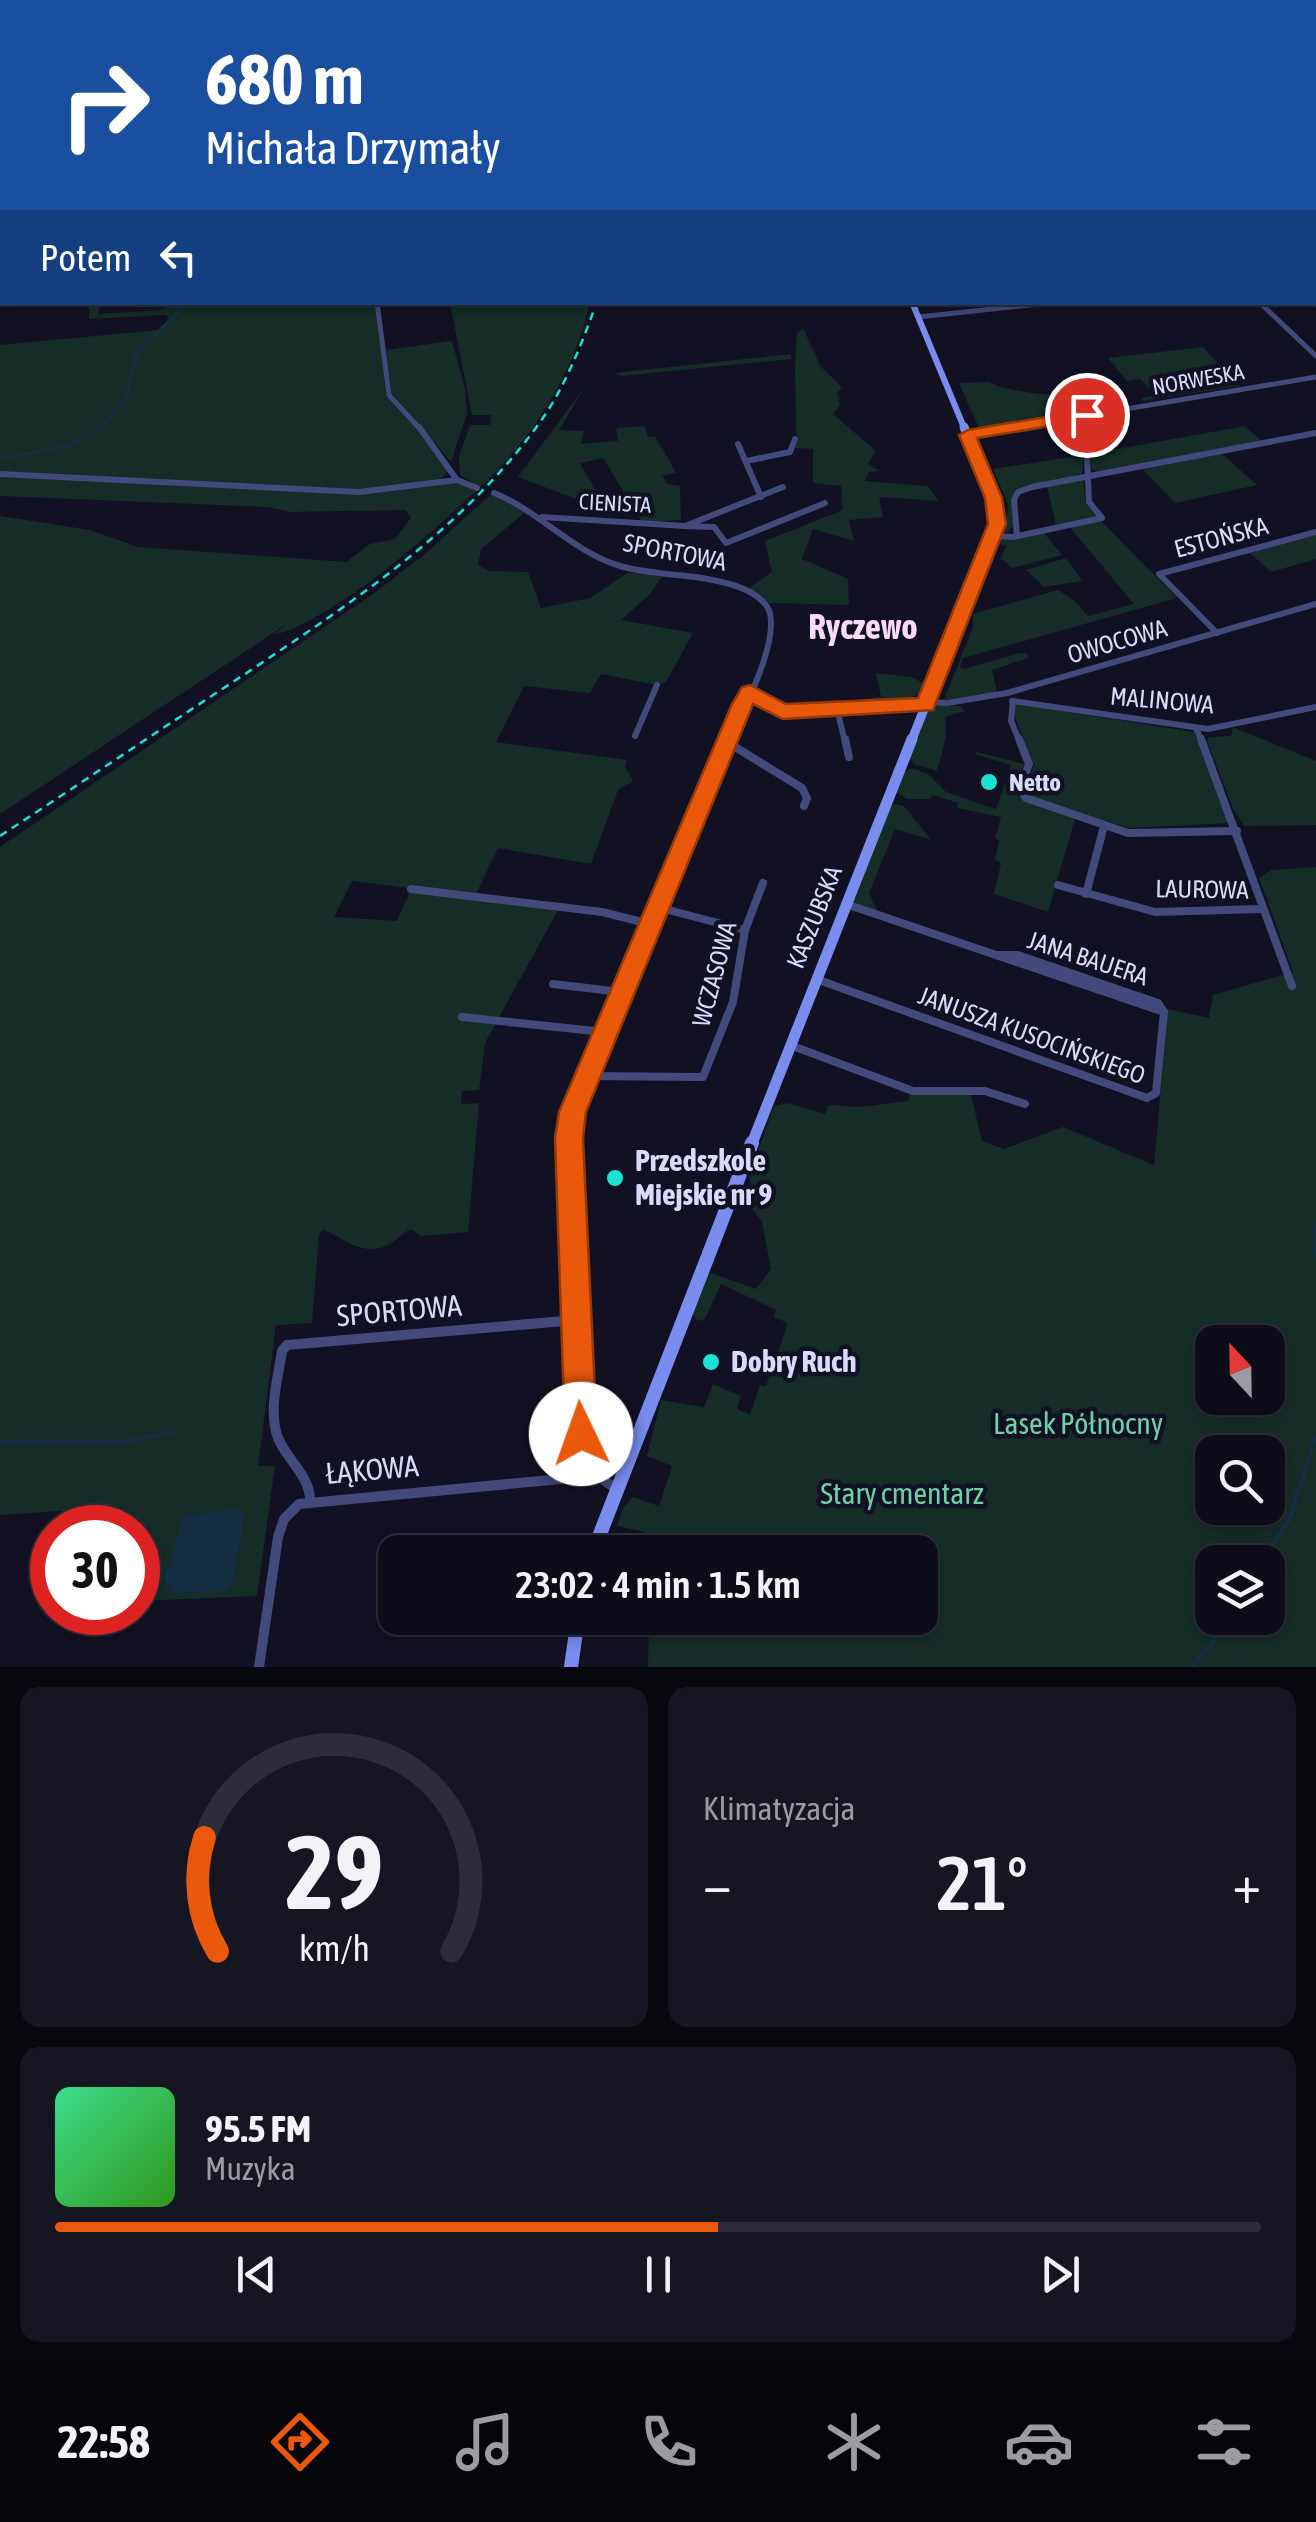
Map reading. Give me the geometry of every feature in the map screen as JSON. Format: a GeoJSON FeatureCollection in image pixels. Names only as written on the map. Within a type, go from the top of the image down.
{"type":"FeatureCollection","features":[{"type":"Feature","properties":{"kind":"main road","name":"KASZUBSKA"},"geometry":{"type":"LineString","coordinates":[[599,1535],[994,536],[997,510],[913,305]]}},
{"type":"Feature","properties":{"kind":"main road"},"geometry":{"type":"LineString","coordinates":[[571,1667],[576,1635]]}},
{"type":"Feature","properties":{"kind":"street"},"geometry":{"type":"LineString","coordinates":[[377,305],[389,395],[457,480]]}},
{"type":"Feature","properties":{"kind":"street"},"geometry":{"type":"LineString","coordinates":[[918,316],[1027,305]]}},
{"type":"Feature","properties":{"kind":"street"},"geometry":{"type":"LineString","coordinates":[[1262,305],[1316,356]]}},
{"type":"Feature","properties":{"kind":"street","name":"NORWESKA"},"geometry":{"type":"LineString","coordinates":[[968,435],[1316,376]]}},
{"type":"Feature","properties":{"kind":"street"},"geometry":{"type":"LineString","coordinates":[[1018,536],[1014,500],[1018,492],[1316,433]]}},
{"type":"Feature","properties":{"kind":"street"},"geometry":{"type":"LineString","coordinates":[[746,461],[786,454],[792,450],[795,439]]}},
{"type":"Feature","properties":{"kind":"street"},"geometry":{"type":"LineString","coordinates":[[738,444],[750,480],[761,497]]}},
{"type":"Feature","properties":{"kind":"street"},"geometry":{"type":"LineString","coordinates":[[994,536],[1018,536],[1102,518],[1089,502],[1087,457]]}},
{"type":"Feature","properties":{"kind":"street"},"geometry":{"type":"LineString","coordinates":[[0,474],[359,492],[457,480],[478,488]]}},
{"type":"Feature","properties":{"kind":"street","name":"CIENISTA"},"geometry":{"type":"LineString","coordinates":[[685,526],[783,486]]}},
{"type":"Feature","properties":{"kind":"street","name":"SPORTOWA"},"geometry":{"type":"LineString","coordinates":[[494,493],[518,501],[615,564],[735,587],[762,601],[770,622],[762,664],[572,1112],[569,1138],[583,1454],[589,1470],[615,1488]]}},
{"type":"Feature","properties":{"kind":"street","name":"CIENISTA"},"geometry":{"type":"LineString","coordinates":[[542,517],[714,528],[726,544],[825,503]]}},
{"type":"Feature","properties":{"kind":"street","name":"ESTOŃSKA"},"geometry":{"type":"LineString","coordinates":[[1217,633],[1159,574],[1316,532]]}},
{"type":"Feature","properties":{"kind":"street","name":"OWOCOWA"},"geometry":{"type":"LineString","coordinates":[[750,692],[780,711],[1010,697],[1316,604]]}},
{"type":"Feature","properties":{"kind":"street"},"geometry":{"type":"LineString","coordinates":[[635,736],[657,685]]}},
{"type":"Feature","properties":{"kind":"street"},"geometry":{"type":"LineString","coordinates":[[1010,697],[1011,721],[1029,764],[1020,789],[1022,796],[1128,833],[1238,830]]}},
{"type":"Feature","properties":{"kind":"street","name":"MALINOWA"},"geometry":{"type":"LineString","coordinates":[[1010,697],[1208,729],[1316,707]]}},
{"type":"Feature","properties":{"kind":"street"},"geometry":{"type":"LineString","coordinates":[[837,709],[848,757]]}},
{"type":"Feature","properties":{"kind":"street"},"geometry":{"type":"LineString","coordinates":[[1196,728],[1238,830],[1261,910],[1292,986]]}},
{"type":"Feature","properties":{"kind":"street"},"geometry":{"type":"LineString","coordinates":[[726,742],[802,788],[807,798],[804,806]]}},
{"type":"Feature","properties":{"kind":"street"},"geometry":{"type":"LineString","coordinates":[[1087,890],[1104,826]]}},
{"type":"Feature","properties":{"kind":"street","name":"WCZASOWA"},"geometry":{"type":"LineString","coordinates":[[586,1076],[703,1076],[733,1002],[744,930],[763,883]]}},
{"type":"Feature","properties":{"kind":"street","name":"LAUROWA"},"geometry":{"type":"LineString","coordinates":[[1058,886],[1087,890],[1101,900],[1108,897],[1155,912],[1261,910]]}},
{"type":"Feature","properties":{"kind":"street"},"geometry":{"type":"LineString","coordinates":[[412,890],[602,912],[650,924]]}},
{"type":"Feature","properties":{"kind":"street","name":"JANA BAUERA"},"geometry":{"type":"LineString","coordinates":[[846,904],[992,955],[1013,954],[1037,966],[1160,1004],[1164,1012]]}},
{"type":"Feature","properties":{"kind":"street"},"geometry":{"type":"LineString","coordinates":[[657,908],[744,930]]}},
{"type":"Feature","properties":{"kind":"street","name":"JANUSZA KUSOCIŃSKIEGO"},"geometry":{"type":"LineString","coordinates":[[816,978],[1147,1098],[1156,1094],[1164,1012]]}},
{"type":"Feature","properties":{"kind":"street"},"geometry":{"type":"LineString","coordinates":[[553,984],[620,992]]}},
{"type":"Feature","properties":{"kind":"street"},"geometry":{"type":"LineString","coordinates":[[462,1017],[604,1032]]}},
{"type":"Feature","properties":{"kind":"street"},"geometry":{"type":"LineString","coordinates":[[790,1046],[913,1091],[985,1091],[1026,1104]]}},
{"type":"Feature","properties":{"kind":"street","name":"SPORTOWA"},"geometry":{"type":"LineString","coordinates":[[310,1500],[310,1487],[279,1447],[273,1432],[282,1351],[286,1345],[576,1320]]}},
{"type":"Feature","properties":{"kind":"street","name":"ŁĄKOWA"},"geometry":{"type":"LineString","coordinates":[[259,1667],[280,1526],[291,1510],[310,1500],[561,1479]]}},
{"type":"Feature","properties":{"kind":"green space"},"geometry":{"type":"Polygon","coordinates":[[[89,305],[100,305],[98,314],[161,310],[171,305],[375,305],[386,393],[450,468],[440,480],[363,490],[0,472],[0,345],[158,330],[169,318],[166,315],[89,319],[89,305]]]}},
{"type":"Feature","properties":{"kind":"green space"},"geometry":{"type":"Polygon","coordinates":[[[450,305],[589,305],[574,354],[549,403],[517,448],[480,487],[460,475],[459,456],[470,425],[490,425],[491,415],[472,415],[450,305]]]}},
{"type":"Feature","properties":{"kind":"green space"},"geometry":{"type":"Polygon","coordinates":[[[803,328],[821,367],[842,387],[837,393],[840,405],[833,414],[876,451],[868,464],[880,471],[869,472],[865,481],[928,486],[939,501],[879,497],[883,517],[849,520],[854,541],[813,529],[802,559],[848,579],[849,605],[769,603],[749,588],[772,572],[765,541],[843,510],[841,486],[813,483],[813,449],[796,448],[796,347],[797,333],[803,328]]]}},
{"type":"Feature","properties":{"kind":"green space"},"geometry":{"type":"Polygon","coordinates":[[[452,341],[467,413],[451,462],[391,392],[386,350],[452,341]]]}},
{"type":"Feature","properties":{"kind":"green space"},"geometry":{"type":"Polygon","coordinates":[[[1203,347],[1239,386],[1143,401],[1141,398],[1156,395],[1140,379],[1127,381],[1108,358],[1203,347]]]}},
{"type":"Feature","properties":{"kind":"green space"},"geometry":{"type":"Polygon","coordinates":[[[791,354],[791,359],[621,376],[615,373],[791,354]]]}},
{"type":"Feature","properties":{"kind":"green space"},"geometry":{"type":"Polygon","coordinates":[[[989,382],[1013,390],[1067,398],[1086,407],[979,428],[959,383],[989,382]]]}},
{"type":"Feature","properties":{"kind":"green space"},"geometry":{"type":"Polygon","coordinates":[[[584,388],[559,430],[584,431],[581,444],[618,441],[616,428],[644,426],[648,437],[655,436],[676,473],[662,476],[667,484],[680,486],[681,520],[642,522],[603,458],[580,463],[608,511],[518,477],[584,388]]]}},
{"type":"Feature","properties":{"kind":"green space"},"geometry":{"type":"Polygon","coordinates":[[[1245,426],[1261,441],[1098,472],[1091,469],[1090,454],[1245,426]]]}},
{"type":"Feature","properties":{"kind":"green space"},"geometry":{"type":"Polygon","coordinates":[[[1222,454],[1257,485],[1175,503],[1142,469],[1222,454]]]}},
{"type":"Feature","properties":{"kind":"green space"},"geometry":{"type":"Polygon","coordinates":[[[1084,455],[1082,474],[1016,491],[1014,525],[1005,535],[1008,504],[993,469],[1084,455]]]}},
{"type":"Feature","properties":{"kind":"green space"},"geometry":{"type":"Polygon","coordinates":[[[0,475],[359,492],[457,480],[479,488],[410,550],[353,594],[297,627],[273,635],[290,622],[0,814],[0,516],[90,530],[138,547],[346,562],[370,544],[395,539],[411,518],[406,510],[290,512],[268,507],[0,496],[0,475]]]}},
{"type":"Feature","properties":{"kind":"green space"},"geometry":{"type":"Polygon","coordinates":[[[1083,478],[1086,504],[1097,516],[1056,525],[1047,486],[1083,478]]]}},
{"type":"Feature","properties":{"kind":"green space"},"geometry":{"type":"Polygon","coordinates":[[[490,495],[528,510],[481,549],[478,565],[489,571],[528,572],[541,608],[590,598],[629,572],[662,577],[649,595],[621,620],[693,633],[666,682],[657,685],[601,674],[590,693],[524,686],[496,742],[627,760],[625,767],[633,781],[618,790],[591,864],[498,848],[475,896],[352,881],[334,917],[397,921],[411,889],[558,910],[485,1043],[479,1090],[462,1091],[461,1104],[479,1103],[468,1232],[421,1236],[411,1229],[382,1247],[364,1249],[323,1229],[319,1235],[312,1323],[276,1325],[258,1466],[275,1466],[257,1596],[160,1600],[160,1505],[30,1505],[30,1513],[0,1515],[0,847],[373,594],[425,554],[490,495]]]}},
{"type":"Feature","properties":{"kind":"green space"},"geometry":{"type":"Polygon","coordinates":[[[1100,520],[1177,598],[963,658],[960,667],[964,669],[1020,653],[1028,658],[992,670],[997,692],[944,700],[973,627],[973,614],[1058,590],[1088,616],[1134,604],[1069,526],[1100,520]]]}},
{"type":"Feature","properties":{"kind":"green space"},"geometry":{"type":"Polygon","coordinates":[[[1044,533],[1062,555],[1012,568],[1001,558],[1006,546],[1000,544],[1002,539],[1044,533]]]}},
{"type":"Feature","properties":{"kind":"green space"},"geometry":{"type":"Polygon","coordinates":[[[1316,534],[1316,559],[1271,572],[1250,553],[1316,534]]]}},
{"type":"Feature","properties":{"kind":"green space"},"geometry":{"type":"Polygon","coordinates":[[[1066,558],[1082,581],[1044,587],[1026,570],[1066,558]]]}},
{"type":"Feature","properties":{"kind":"green space"},"geometry":{"type":"Polygon","coordinates":[[[876,673],[911,677],[929,686],[910,698],[868,704],[864,699],[881,697],[876,673]]]}},
{"type":"Feature","properties":{"kind":"green space"},"geometry":{"type":"Polygon","coordinates":[[[1018,704],[1194,732],[1231,823],[1129,828],[1030,798],[1025,789],[1034,765],[1012,710],[1018,704]]]}},
{"type":"Feature","properties":{"kind":"green space"},"geometry":{"type":"Polygon","coordinates":[[[960,706],[965,711],[945,717],[946,737],[937,771],[914,764],[909,757],[929,708],[960,706]]]}},
{"type":"Feature","properties":{"kind":"green space"},"geometry":{"type":"Polygon","coordinates":[[[1233,727],[1316,761],[1316,825],[1244,826],[1233,809],[1207,741],[1209,737],[1231,736],[1233,727]]]}},
{"type":"Feature","properties":{"kind":"green space"},"geometry":{"type":"Polygon","coordinates":[[[977,752],[1024,764],[1015,790],[1019,797],[1075,819],[1048,912],[994,894],[1001,863],[995,860],[999,840],[995,838],[1001,817],[957,808],[958,803],[933,795],[930,799],[907,799],[896,792],[903,773],[912,768],[928,774],[946,792],[996,809],[1011,765],[977,752]]]}},
{"type":"Feature","properties":{"kind":"green space"},"geometry":{"type":"Polygon","coordinates":[[[904,806],[931,840],[895,829],[869,893],[878,912],[853,902],[889,807],[904,806]]]}},
{"type":"Feature","properties":{"kind":"green space","name":"Lasek Północny"},"geometry":{"type":"Polygon","coordinates":[[[1316,867],[1316,1667],[648,1667],[649,1635],[938,1635],[938,1535],[645,1535],[617,1526],[623,1508],[633,1497],[659,1506],[672,1466],[647,1456],[661,1400],[704,1407],[713,1384],[741,1396],[737,1409],[750,1415],[760,1385],[766,1386],[788,1323],[774,1317],[776,1310],[721,1284],[705,1319],[698,1321],[692,1314],[708,1272],[756,1289],[771,1269],[762,1222],[751,1207],[750,1173],[774,1106],[788,1103],[825,1114],[829,1105],[861,1107],[908,1101],[910,1094],[971,1095],[982,1141],[1004,1149],[1063,1127],[1154,1165],[1168,1009],[1209,1018],[1213,995],[1293,972],[1259,878],[1271,870],[1316,867]]]}},
{"type":"Feature","properties":{"kind":"water"},"geometry":{"type":"Polygon","coordinates":[[[245,1511],[232,1586],[225,1591],[173,1593],[163,1577],[171,1564],[182,1516],[245,1511]]]}},
{"type":"Feature","properties":{"kind":"waterway"},"geometry":{"type":"LineString","coordinates":[[0,459],[70,445],[102,426],[127,396],[136,355],[185,305]]}},
{"type":"Feature","properties":{"kind":"waterway"},"geometry":{"type":"LineString","coordinates":[[1316,1224],[1316,1254]]}},
{"type":"Feature","properties":{"kind":"waterway"},"geometry":{"type":"LineString","coordinates":[[0,1442],[129,1441],[172,1432]]}},
{"type":"Feature","properties":{"kind":"waterway"},"geometry":{"type":"LineString","coordinates":[[1271,1545],[1289,1521],[1316,1437]]}},
{"type":"Feature","properties":{"kind":"waterway"},"geometry":{"type":"LineString","coordinates":[[1192,1667],[1219,1635]]}},
{"type":"Feature","properties":{"kind":"railway"},"geometry":{"type":"LineString","coordinates":[[0,836],[323,621],[439,532],[507,464],[548,411],[596,305]]}},
{"type":"Feature","properties":{"kind":"place","name":"Netto"},"geometry":{"type":"Point","coordinates":[989,782]}},
{"type":"Feature","properties":{"kind":"place","name":"Przedszkole Miejskie nr 9"},"geometry":{"type":"Point","coordinates":[615,1178]}},
{"type":"Feature","properties":{"kind":"place","name":"Dobry Ruch"},"geometry":{"type":"Point","coordinates":[711,1362]}},
{"type":"Feature","properties":{"kind":"district","name":"Ryczewo"},"geometry":{"type":"Point","coordinates":[863,627]}},
{"type":"Feature","properties":{"kind":"route"},"geometry":{"type":"LineString","coordinates":[[581,1434],[569,1138],[572,1112],[743,704],[750,692],[783,712],[926,705],[997,524],[994,498],[968,435],[1087,415]]}},
{"type":"Feature","properties":{"kind":"park label","name":"Stary cmentarz"},"geometry":{"type":"Point","coordinates":[902,1494]}}]}
